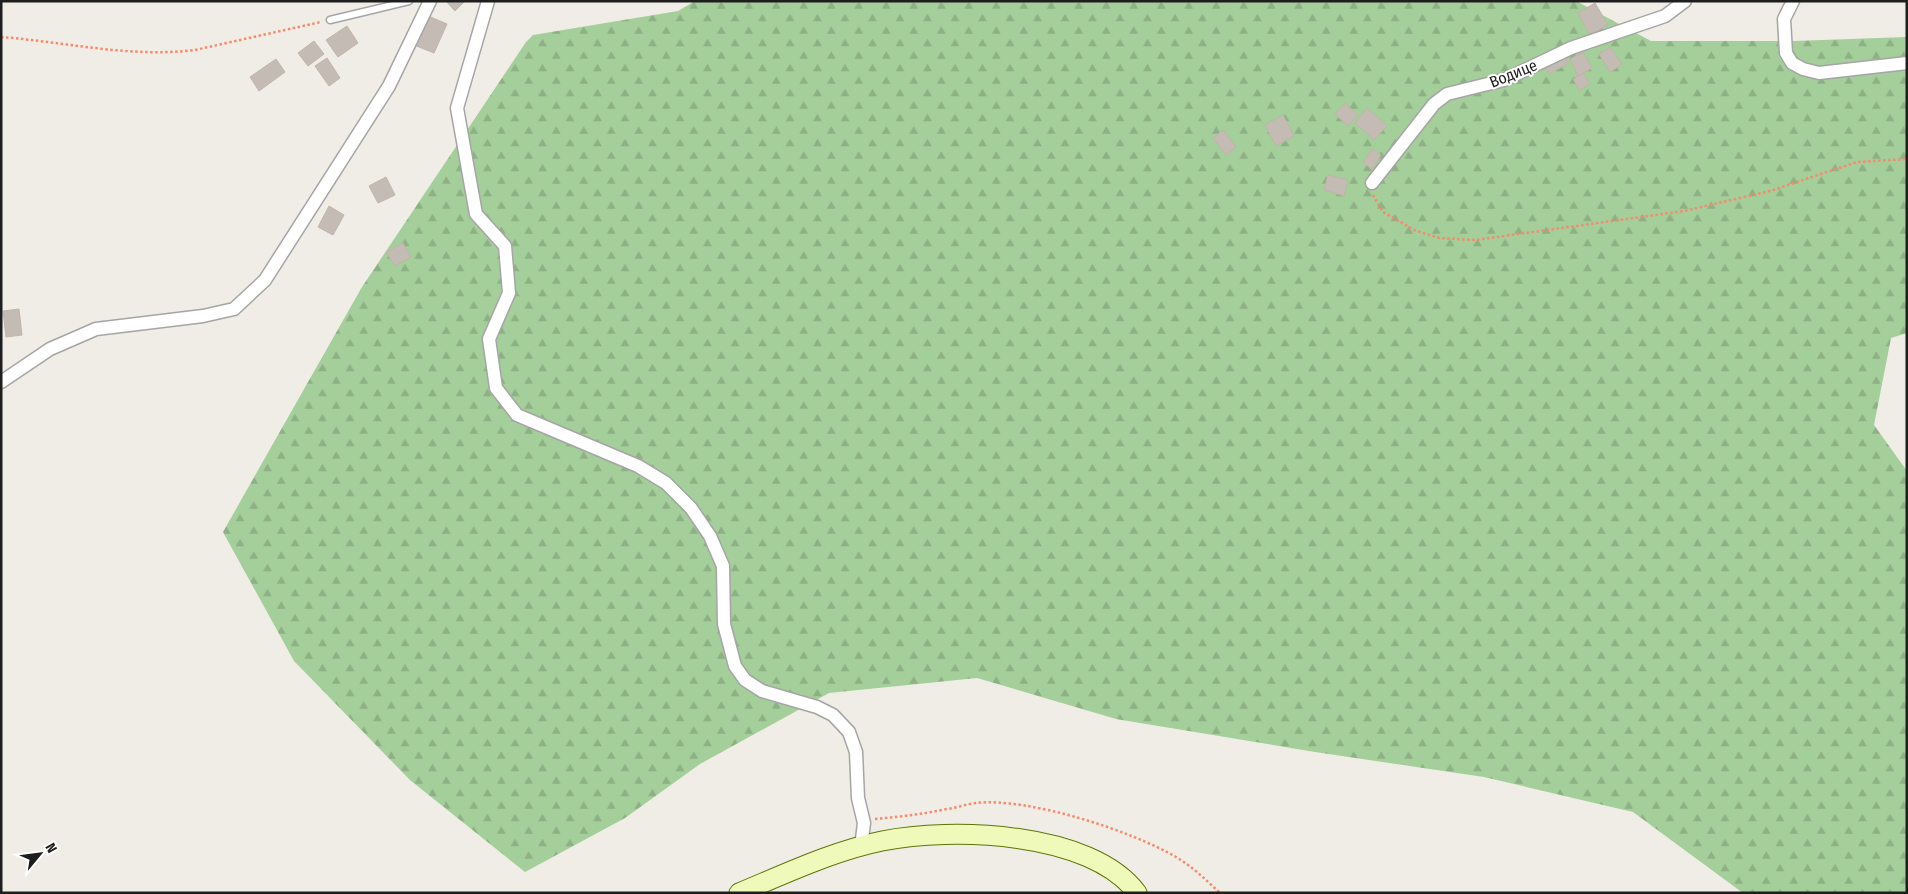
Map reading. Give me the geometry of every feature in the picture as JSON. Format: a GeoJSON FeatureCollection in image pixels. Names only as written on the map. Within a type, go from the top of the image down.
{"type":"FeatureCollection","features":[{"type":"Feature","properties":{"kind":"main road"},"geometry":{"type":"LineString","coordinates":[[739,893],[861,846],[900,839],[955,836],[1026,840],[1069,849],[1102,864],[1130,884],[1137,893]]}},
{"type":"Feature","properties":{"kind":"street"},"geometry":{"type":"LineString","coordinates":[[1,382],[50,349],[96,329],[203,316],[234,309],[265,280],[379,102],[389,86],[430,1]]}},
{"type":"Feature","properties":{"kind":"street"},"geometry":{"type":"LineString","coordinates":[[488,1],[457,108],[476,214],[505,246],[509,293],[489,339],[496,388],[517,415],[638,466],[666,483],[691,508],[710,536],[723,566],[724,624],[735,666],[745,680],[762,691],[817,707],[833,715],[848,732],[856,752],[858,798],[864,823],[861,846]]}},
{"type":"Feature","properties":{"kind":"street","name":"Водице"},"geometry":{"type":"LineString","coordinates":[[1372,183],[1434,104],[1447,94],[1504,80],[1571,48],[1665,16],[1685,1]]}},
{"type":"Feature","properties":{"kind":"street"},"geometry":{"type":"LineString","coordinates":[[1793,1],[1784,19],[1786,53],[1792,63],[1803,69],[1819,73],[1907,62]]}},
{"type":"Feature","properties":{"kind":"lane"},"geometry":{"type":"LineString","coordinates":[[330,20],[409,1]]}},
{"type":"Feature","properties":{"kind":"path"},"geometry":{"type":"LineString","coordinates":[[1,36],[126,52],[176,52],[196,50],[330,20]]}},
{"type":"Feature","properties":{"kind":"path"},"geometry":{"type":"LineString","coordinates":[[1372,183],[1372,192],[1378,207],[1402,224],[1439,238],[1475,240],[1684,211],[1770,190],[1857,162],[1907,159]]}},
{"type":"Feature","properties":{"kind":"green space"},"geometry":{"type":"Polygon","coordinates":[[[695,1],[1576,1],[1651,41],[1794,41],[1907,37],[1907,333],[1891,338],[1874,425],[1907,471],[1907,893],[1743,893],[1633,812],[1484,777],[1315,752],[1116,719],[977,678],[829,693],[700,764],[625,818],[525,872],[410,780],[294,661],[223,532],[362,287],[526,42],[533,35],[678,11],[695,1]]]}},
{"type":"Feature","properties":{"kind":"building"},"geometry":{"type":"Polygon","coordinates":[[[446,1],[465,1],[455,11],[446,1]]]}},
{"type":"Feature","properties":{"kind":"building"},"geometry":{"type":"Polygon","coordinates":[[[1595,3],[1608,25],[1590,35],[1578,13],[1595,3]]]}},
{"type":"Feature","properties":{"kind":"building"},"geometry":{"type":"Polygon","coordinates":[[[426,15],[447,24],[434,53],[414,45],[426,15]]]}},
{"type":"Feature","properties":{"kind":"building"},"geometry":{"type":"Polygon","coordinates":[[[347,26],[358,43],[338,57],[326,40],[347,26]]]}},
{"type":"Feature","properties":{"kind":"building"},"geometry":{"type":"Polygon","coordinates":[[[314,41],[324,54],[308,66],[298,53],[314,41]]]}},
{"type":"Feature","properties":{"kind":"building"},"geometry":{"type":"Polygon","coordinates":[[[1610,47],[1622,64],[1610,72],[1599,54],[1610,47]]]}},
{"type":"Feature","properties":{"kind":"building"},"geometry":{"type":"Polygon","coordinates":[[[1583,52],[1592,68],[1578,76],[1570,59],[1583,52]]]}},
{"type":"Feature","properties":{"kind":"building"},"geometry":{"type":"Polygon","coordinates":[[[1564,54],[1569,63],[1549,74],[1544,64],[1564,54]]]}},
{"type":"Feature","properties":{"kind":"building"},"geometry":{"type":"Polygon","coordinates":[[[327,58],[340,78],[329,86],[315,66],[327,58]]]}},
{"type":"Feature","properties":{"kind":"building"},"geometry":{"type":"Polygon","coordinates":[[[276,59],[285,72],[259,91],[250,77],[276,59]]]}},
{"type":"Feature","properties":{"kind":"building"},"geometry":{"type":"Polygon","coordinates":[[[1583,73],[1590,84],[1579,90],[1573,79],[1583,73]]]}},
{"type":"Feature","properties":{"kind":"building"},"geometry":{"type":"Polygon","coordinates":[[[1345,103],[1358,115],[1348,126],[1335,114],[1345,103]]]}},
{"type":"Feature","properties":{"kind":"building"},"geometry":{"type":"Polygon","coordinates":[[[1367,108],[1387,126],[1374,140],[1355,123],[1367,108]]]}},
{"type":"Feature","properties":{"kind":"building"},"geometry":{"type":"Polygon","coordinates":[[[1283,115],[1294,136],[1276,146],[1265,125],[1283,115]]]}},
{"type":"Feature","properties":{"kind":"building"},"geometry":{"type":"Polygon","coordinates":[[[1223,130],[1236,147],[1226,155],[1213,138],[1223,130]]]}},
{"type":"Feature","properties":{"kind":"building"},"geometry":{"type":"Polygon","coordinates":[[[1372,149],[1381,155],[1372,169],[1363,163],[1372,149]]]}},
{"type":"Feature","properties":{"kind":"building"},"geometry":{"type":"Polygon","coordinates":[[[1328,175],[1348,180],[1344,196],[1324,190],[1328,175]]]}},
{"type":"Feature","properties":{"kind":"building"},"geometry":{"type":"Polygon","coordinates":[[[386,177],[395,195],[378,203],[369,186],[386,177]]]}},
{"type":"Feature","properties":{"kind":"building"},"geometry":{"type":"Polygon","coordinates":[[[329,206],[344,215],[333,235],[318,227],[329,206]]]}},
{"type":"Feature","properties":{"kind":"building"},"geometry":{"type":"Polygon","coordinates":[[[403,243],[411,257],[395,266],[386,252],[403,243]]]}},
{"type":"Feature","properties":{"kind":"building"},"geometry":{"type":"Polygon","coordinates":[[[19,309],[22,335],[6,337],[3,311],[19,309]]]}}]}
